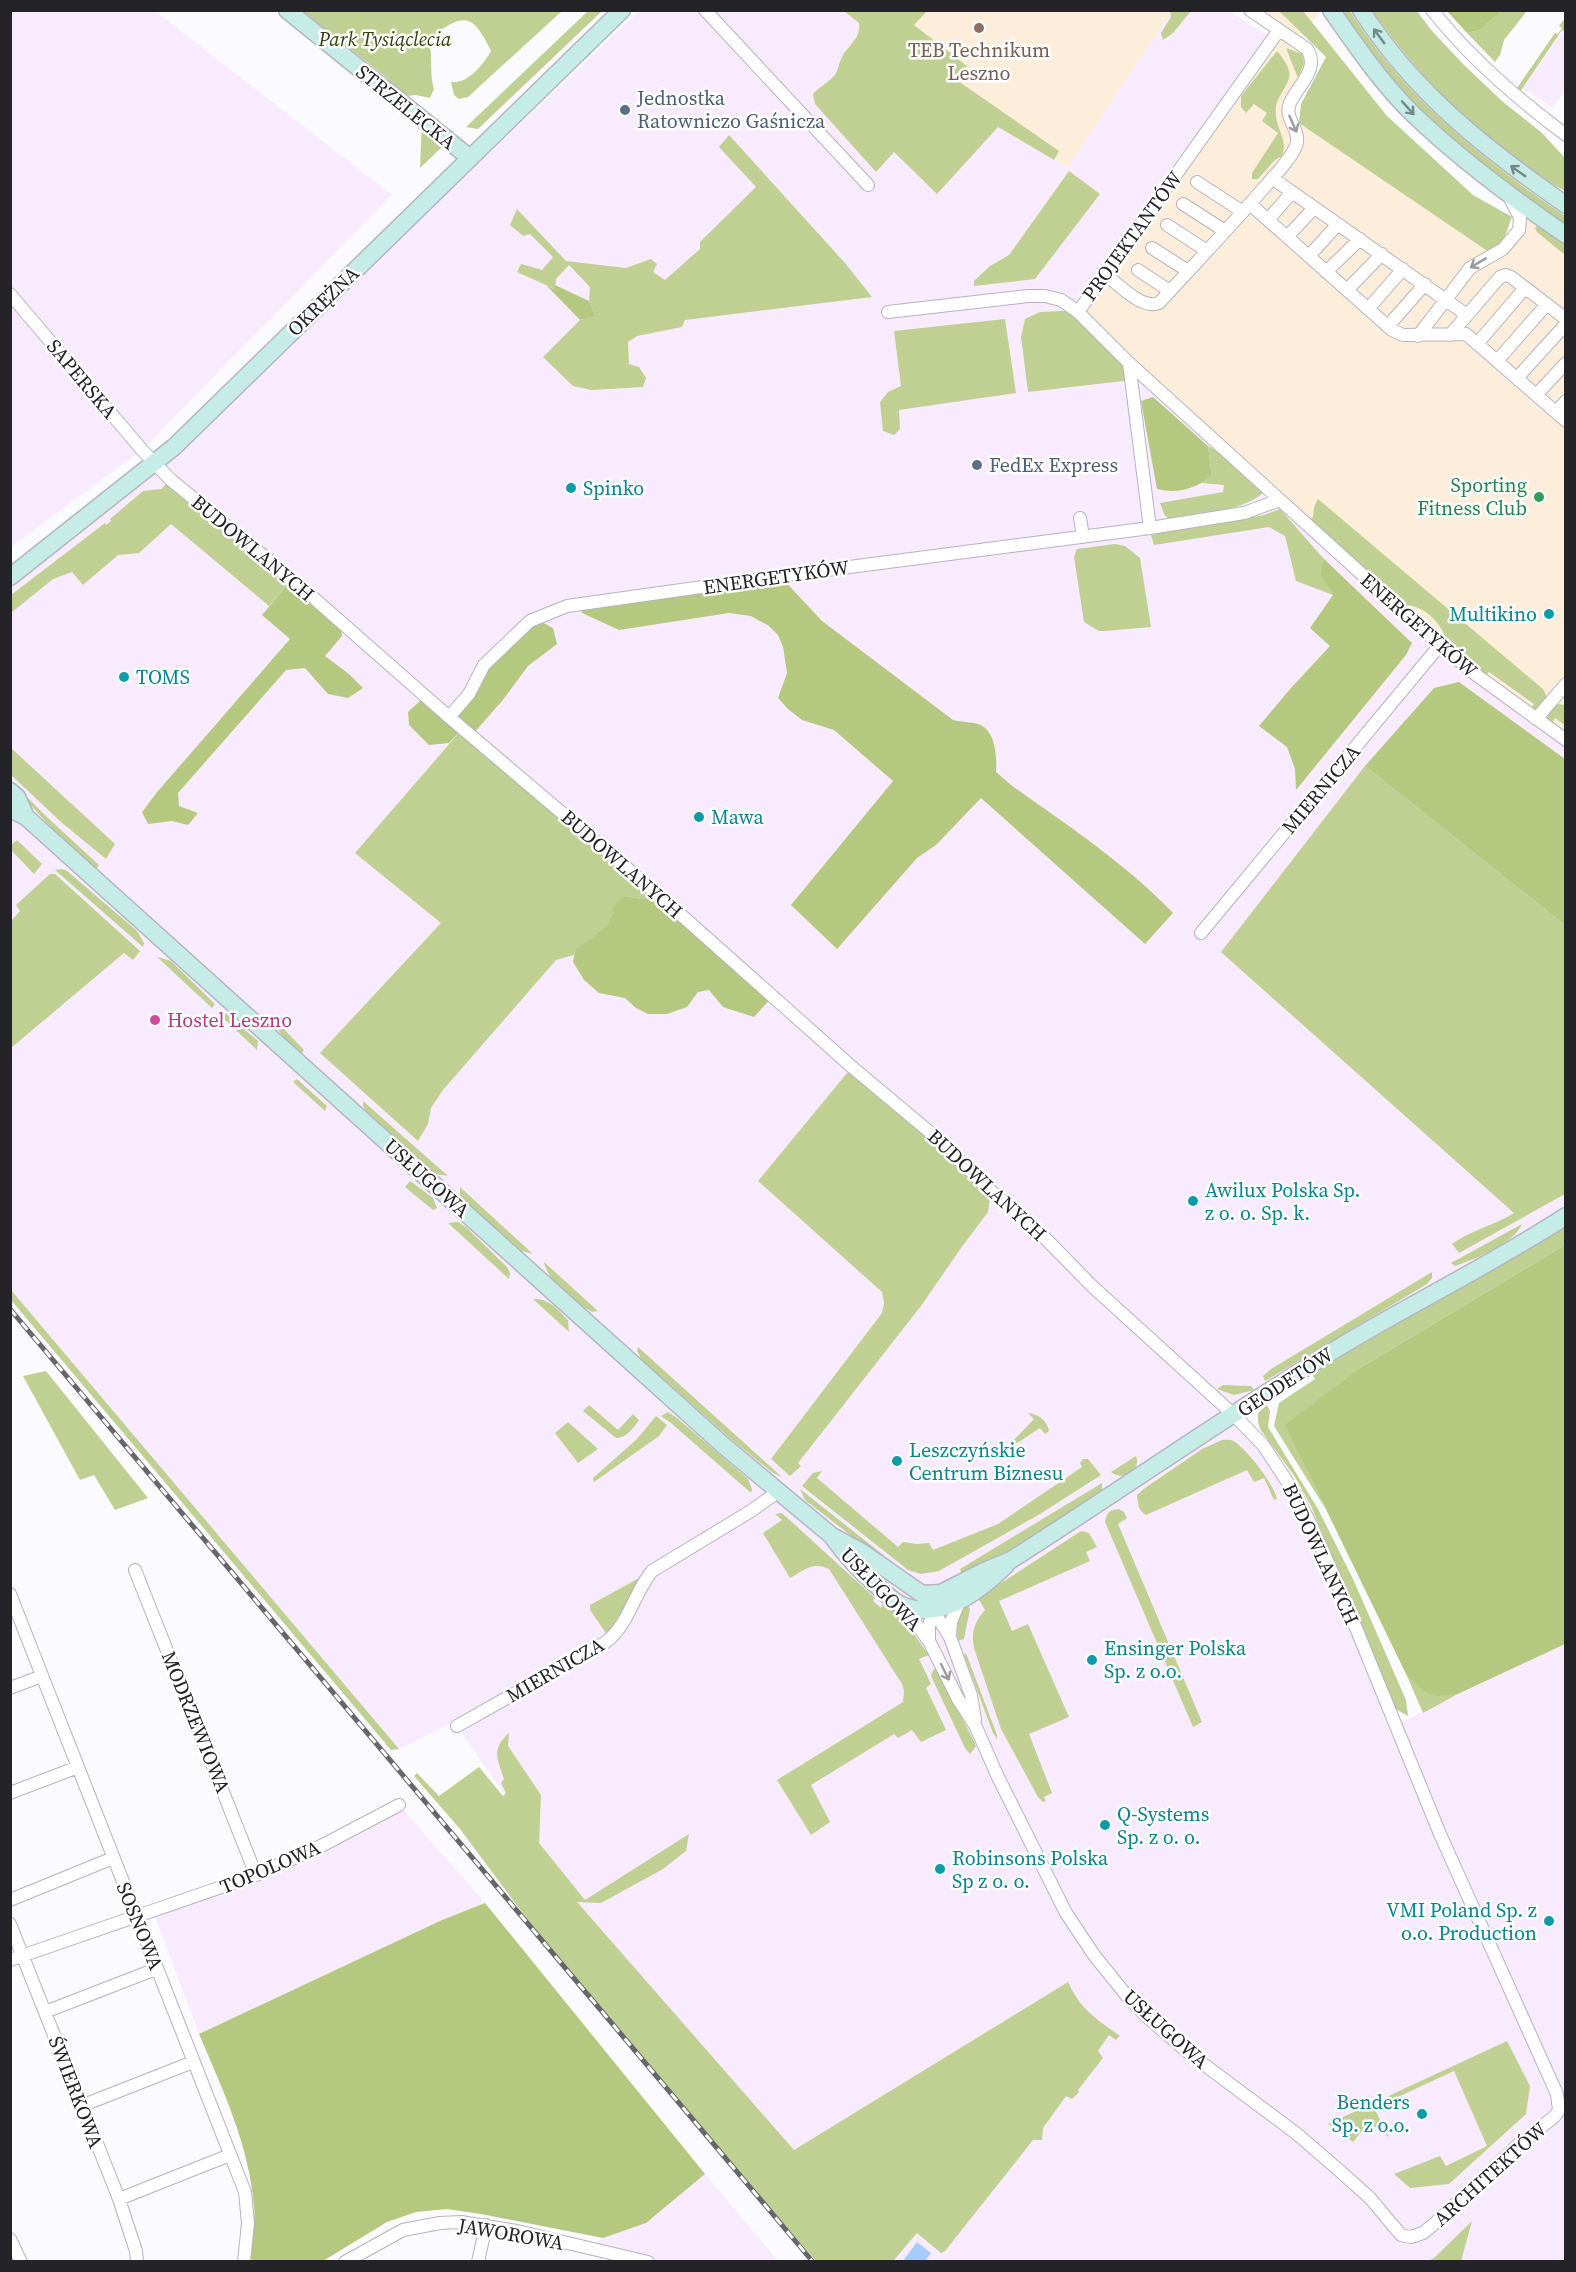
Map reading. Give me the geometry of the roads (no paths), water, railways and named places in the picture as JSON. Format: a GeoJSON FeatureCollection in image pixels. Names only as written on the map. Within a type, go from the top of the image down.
{"type":"FeatureCollection","features":[{"type":"Feature","properties":{"kind":"street","name":"STRZELECKA"},"geometry":{"type":"LineString","coordinates":[[286,10],[470,158]]}},
{"type":"Feature","properties":{"kind":"street","name":"OKRĘŻNA"},"geometry":{"type":"LineString","coordinates":[[10,577],[154,463],[189,432],[622,10]]}},
{"type":"Feature","properties":{"kind":"street"},"geometry":{"type":"LineString","coordinates":[[705,10],[868,185]]}},
{"type":"Feature","properties":{"kind":"street"},"geometry":{"type":"LineString","coordinates":[[1105,274],[1146,305],[1159,303],[1246,208],[1296,146],[1297,135],[1288,111],[1291,101],[1311,68],[1312,61],[1307,49],[1250,10]]}},
{"type":"Feature","properties":{"kind":"street"},"geometry":{"type":"LineString","coordinates":[[1331,10],[1369,64],[1413,114],[1483,177],[1566,235]]}},
{"type":"Feature","properties":{"kind":"street"},"geometry":{"type":"LineString","coordinates":[[1360,10],[1392,54],[1431,99],[1502,160],[1566,205]]}},
{"type":"Feature","properties":{"kind":"street"},"geometry":{"type":"LineString","coordinates":[[1432,10],[1471,55],[1502,84],[1566,135]]}},
{"type":"Feature","properties":{"kind":"street","name":"PROJEKTANTÓW"},"geometry":{"type":"LineString","coordinates":[[888,312],[1035,296],[1061,300],[1078,312],[1279,30]]}},
{"type":"Feature","properties":{"kind":"street"},"geometry":{"type":"LineString","coordinates":[[1272,178],[1467,315]]}},
{"type":"Feature","properties":{"kind":"street"},"geometry":{"type":"LineString","coordinates":[[1197,182],[1268,220],[1368,309],[1403,335],[1466,334],[1566,421]]}},
{"type":"Feature","properties":{"kind":"street"},"geometry":{"type":"LineString","coordinates":[[1268,220],[1292,192]]}},
{"type":"Feature","properties":{"kind":"street"},"geometry":{"type":"LineString","coordinates":[[1418,336],[1470,268],[1503,249],[1519,230],[1520,218],[1508,195]]}},
{"type":"Feature","properties":{"kind":"street"},"geometry":{"type":"LineString","coordinates":[[1183,204],[1225,231]]}},
{"type":"Feature","properties":{"kind":"street"},"geometry":{"type":"LineString","coordinates":[[1287,237],[1314,208]]}},
{"type":"Feature","properties":{"kind":"street"},"geometry":{"type":"LineString","coordinates":[[1309,256],[1338,224]]}},
{"type":"Feature","properties":{"kind":"street"},"geometry":{"type":"LineString","coordinates":[[1167,225],[1207,251]]}},
{"type":"Feature","properties":{"kind":"street"},"geometry":{"type":"LineString","coordinates":[[1326,272],[1360,239]]}},
{"type":"Feature","properties":{"kind":"street"},"geometry":{"type":"LineString","coordinates":[[1152,248],[1188,271]]}},
{"type":"Feature","properties":{"kind":"street"},"geometry":{"type":"LineString","coordinates":[[1347,290],[1382,254]]}},
{"type":"Feature","properties":{"kind":"street"},"geometry":{"type":"LineString","coordinates":[[1368,309],[1403,269]]}},
{"type":"Feature","properties":{"kind":"street"},"geometry":{"type":"LineString","coordinates":[[1138,270],[1170,291]]}},
{"type":"Feature","properties":{"kind":"street"},"geometry":{"type":"LineString","coordinates":[[1450,335],[1499,278],[1502,275],[1509,275],[1566,321],[1517,378]]}},
{"type":"Feature","properties":{"kind":"street"},"geometry":{"type":"LineString","coordinates":[[1388,326],[1425,284]]}},
{"type":"Feature","properties":{"kind":"street"},"geometry":{"type":"LineString","coordinates":[[1477,344],[1525,288]]}},
{"type":"Feature","properties":{"kind":"street","name":"SAPERSKA"},"geometry":{"type":"LineString","coordinates":[[10,294],[154,463]]}},
{"type":"Feature","properties":{"kind":"street"},"geometry":{"type":"LineString","coordinates":[[1497,361],[1547,304]]}},
{"type":"Feature","properties":{"kind":"street","name":"ENERGETYKÓW"},"geometry":{"type":"LineString","coordinates":[[1078,312],[1129,363],[1440,645],[1475,675],[1566,740]]}},
{"type":"Feature","properties":{"kind":"street"},"geometry":{"type":"LineString","coordinates":[[1129,363],[1140,496],[1150,528]]}},
{"type":"Feature","properties":{"kind":"street"},"geometry":{"type":"LineString","coordinates":[[1536,395],[1566,363]]}},
{"type":"Feature","properties":{"kind":"street"},"geometry":{"type":"LineString","coordinates":[[1556,412],[1566,401]]}},
{"type":"Feature","properties":{"kind":"street","name":"BUDOWLANYCH"},"geometry":{"type":"LineString","coordinates":[[154,463],[171,480],[292,579],[449,717],[661,897],[847,1062],[938,1139],[991,1191],[1044,1237],[1092,1286],[1234,1415],[1263,1445],[1280,1469],[1311,1525],[1345,1601],[1440,1834],[1560,2102]]}},
{"type":"Feature","properties":{"kind":"street","name":"ENERGETYKÓW"},"geometry":{"type":"LineString","coordinates":[[449,717],[469,694],[484,665],[530,621],[567,606],[1150,528],[1244,513],[1280,500]]}},
{"type":"Feature","properties":{"kind":"street"},"geometry":{"type":"LineString","coordinates":[[1080,518],[1083,537]]}},
{"type":"Feature","properties":{"kind":"street","name":"MIERNICZA"},"geometry":{"type":"LineString","coordinates":[[1201,933],[1440,645]]}},
{"type":"Feature","properties":{"kind":"street"},"geometry":{"type":"LineString","coordinates":[[1536,719],[1566,684]]}},
{"type":"Feature","properties":{"kind":"street","name":"USŁUGOWA"},"geometry":{"type":"LineString","coordinates":[[10,791],[17,797],[26,817]]}},
{"type":"Feature","properties":{"kind":"street","name":"USŁUGOWA"},"geometry":{"type":"LineString","coordinates":[[10,809],[26,817],[723,1444],[832,1536],[862,1552],[922,1594],[950,1637],[971,1695],[976,1727]]}},
{"type":"Feature","properties":{"kind":"street","name":"GEODETÓW"},"geometry":{"type":"LineString","coordinates":[[941,1593],[1011,1560],[1370,1329],[1566,1216]]}},
{"type":"Feature","properties":{"kind":"street","name":"MIERNICZA"},"geometry":{"type":"LineString","coordinates":[[457,1726],[606,1642],[621,1627],[642,1585],[652,1571],[751,1511],[778,1491]]}},
{"type":"Feature","properties":{"kind":"street","name":"USŁUGOWA"},"geometry":{"type":"LineString","coordinates":[[832,1536],[851,1563],[902,1606],[929,1641],[958,1699],[976,1727],[997,1775],[1066,1913],[1094,1955],[1127,1996],[1146,2016],[1190,2054],[1297,2134],[1341,2172],[1370,2198],[1401,2235],[1411,2237]]}},
{"type":"Feature","properties":{"kind":"street","name":"GEODETÓW"},"geometry":{"type":"LineString","coordinates":[[902,1606],[916,1610],[933,1610],[960,1600],[989,1582],[1011,1560]]}},
{"type":"Feature","properties":{"kind":"street","name":"MODRZEWIOWA"},"geometry":{"type":"LineString","coordinates":[[135,1570],[256,1875]]}},
{"type":"Feature","properties":{"kind":"street","name":"USŁUGOWA"},"geometry":{"type":"LineString","coordinates":[[922,1594],[941,1593],[929,1625],[929,1641]]}},
{"type":"Feature","properties":{"kind":"street","name":"SOSNOWA"},"geometry":{"type":"LineString","coordinates":[[10,1594],[245,2192],[248,2223],[244,2262]]}},
{"type":"Feature","properties":{"kind":"street"},"geometry":{"type":"LineString","coordinates":[[950,1637],[951,1622],[960,1600]]}},
{"type":"Feature","properties":{"kind":"street"},"geometry":{"type":"LineString","coordinates":[[10,1688],[42,1676]]}},
{"type":"Feature","properties":{"kind":"street"},"geometry":{"type":"LineString","coordinates":[[10,1793],[78,1767]]}},
{"type":"Feature","properties":{"kind":"street","name":"TOPOLOWA"},"geometry":{"type":"LineString","coordinates":[[16,1958],[256,1875],[323,1845],[399,1805]]}},
{"type":"Feature","properties":{"kind":"street"},"geometry":{"type":"LineString","coordinates":[[10,1900],[113,1858]]}},
{"type":"Feature","properties":{"kind":"street","name":"ŚWIERKOWA"},"geometry":{"type":"LineString","coordinates":[[10,1924],[16,1958],[45,2012],[119,2199],[136,2251],[137,2262]]}},
{"type":"Feature","properties":{"kind":"street"},"geometry":{"type":"LineString","coordinates":[[45,2012],[156,1969]]}},
{"type":"Feature","properties":{"kind":"street"},"geometry":{"type":"LineString","coordinates":[[81,2106],[194,2062]]}},
{"type":"Feature","properties":{"kind":"street","name":"ARCHITEKTÓW"},"geometry":{"type":"LineString","coordinates":[[1411,2237],[1423,2233],[1433,2225],[1529,2134],[1554,2117],[1559,2110],[1560,2102]]}},
{"type":"Feature","properties":{"kind":"street"},"geometry":{"type":"LineString","coordinates":[[119,2199],[230,2155]]}},
{"type":"Feature","properties":{"kind":"street","name":"JAWOROWA"},"geometry":{"type":"LineString","coordinates":[[345,2262],[388,2236],[412,2228],[440,2223],[486,2225],[648,2262]]}},
{"type":"Feature","properties":{"kind":"street"},"geometry":{"type":"LineString","coordinates":[[478,2262],[486,2225]]}},
{"type":"Feature","properties":{"kind":"street"},"geometry":{"type":"LineString","coordinates":[[10,2239],[21,2262]]}},
{"type":"Feature","properties":{"kind":"water"},"geometry":{"type":"Polygon","coordinates":[[[917,2242],[931,2253],[925,2261],[903,2261],[917,2242]]]}},
{"type":"Feature","properties":{"kind":"railway"},"geometry":{"type":"LineString","coordinates":[[10,1309],[813,2262]]}},
{"type":"Feature","properties":{"kind":"place","name":"TEB Technikum Leszno"},"geometry":{"type":"Point","coordinates":[979,28]}},
{"type":"Feature","properties":{"kind":"place","name":"Jednostka Ratowniczo Gaśnicza"},"geometry":{"type":"Point","coordinates":[625,110]}},
{"type":"Feature","properties":{"kind":"place","name":"FedEx Express"},"geometry":{"type":"Point","coordinates":[977,465]}},
{"type":"Feature","properties":{"kind":"place","name":"Spinko"},"geometry":{"type":"Point","coordinates":[571,488]}},
{"type":"Feature","properties":{"kind":"place","name":"Sporting Fitness Club"},"geometry":{"type":"Point","coordinates":[1539,497]}},
{"type":"Feature","properties":{"kind":"place","name":"Multikino"},"geometry":{"type":"Point","coordinates":[1549,614]}},
{"type":"Feature","properties":{"kind":"place","name":"TOMS"},"geometry":{"type":"Point","coordinates":[124,677]}},
{"type":"Feature","properties":{"kind":"place","name":"Mawa"},"geometry":{"type":"Point","coordinates":[699,817]}},
{"type":"Feature","properties":{"kind":"place","name":"Hostel Leszno"},"geometry":{"type":"Point","coordinates":[155,1020]}},
{"type":"Feature","properties":{"kind":"place","name":"Awilux Polska Sp. z o. o. Sp. k."},"geometry":{"type":"Point","coordinates":[1193,1201]}},
{"type":"Feature","properties":{"kind":"place","name":"Leszczyńskie Centrum Biznesu"},"geometry":{"type":"Point","coordinates":[897,1461]}},
{"type":"Feature","properties":{"kind":"place","name":"Ensinger Polska Sp. z o.o."},"geometry":{"type":"Point","coordinates":[1092,1660]}},
{"type":"Feature","properties":{"kind":"place","name":"Q-Systems Sp. z o. o."},"geometry":{"type":"Point","coordinates":[1105,1825]}},
{"type":"Feature","properties":{"kind":"place","name":"Robinsons Polska Sp z o. o."},"geometry":{"type":"Point","coordinates":[940,1869]}},
{"type":"Feature","properties":{"kind":"place","name":"VMI Poland Sp. z o.o. Production"},"geometry":{"type":"Point","coordinates":[1549,1921]}},
{"type":"Feature","properties":{"kind":"place","name":"Benders Sp. z o.o."},"geometry":{"type":"Point","coordinates":[1422,2114]}},
{"type":"Feature","properties":{"kind":"park label","name":"Park Tysiąclecia"},"geometry":{"type":"Point","coordinates":[385,39]}}]}
